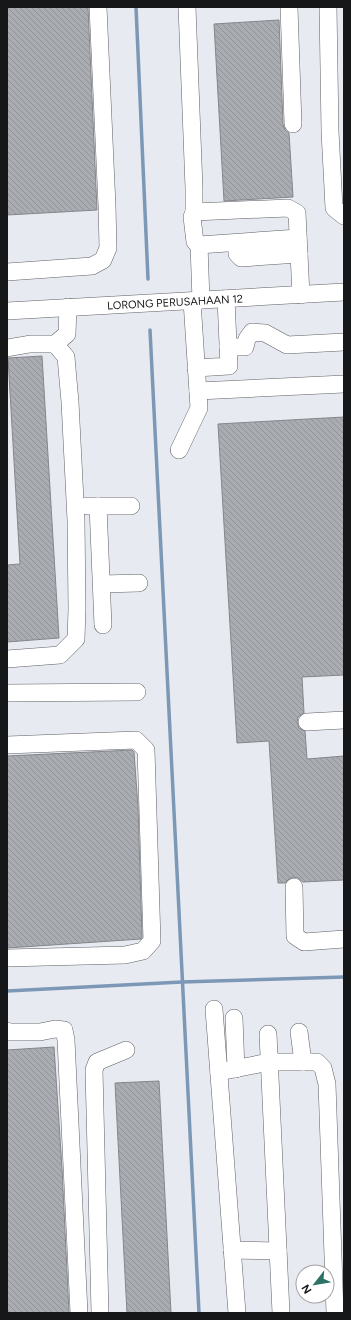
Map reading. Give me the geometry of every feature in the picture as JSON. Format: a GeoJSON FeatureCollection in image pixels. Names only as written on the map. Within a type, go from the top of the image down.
{"type":"FeatureCollection","features":[{"type":"Feature","properties":{"kind":"street"},"geometry":{"type":"LineString","coordinates":[[7,272],[92,266],[103,260],[108,248],[98,7]]}},
{"type":"Feature","properties":{"kind":"street"},"geometry":{"type":"LineString","coordinates":[[178,450],[199,408],[196,368],[196,300],[199,246],[195,242],[192,217],[194,212],[187,7]]}},
{"type":"Feature","properties":{"kind":"street"},"geometry":{"type":"LineString","coordinates":[[289,7],[293,124]]}},
{"type":"Feature","properties":{"kind":"street"},"geometry":{"type":"LineString","coordinates":[[328,7],[330,131],[334,208],[344,216]]}},
{"type":"Feature","properties":{"kind":"street"},"geometry":{"type":"LineString","coordinates":[[194,212],[288,208],[297,213],[301,295]]}},
{"type":"Feature","properties":{"kind":"street"},"geometry":{"type":"LineString","coordinates":[[199,246],[236,243],[237,254],[241,258],[299,246]]}},
{"type":"Feature","properties":{"kind":"street","name":"LORONG PERUSAHAAN 12"},"geometry":{"type":"LineString","coordinates":[[7,311],[344,292]]}},
{"type":"Feature","properties":{"kind":"street"},"geometry":{"type":"LineString","coordinates":[[196,368],[229,366],[226,299]]}},
{"type":"Feature","properties":{"kind":"street"},"geometry":{"type":"LineString","coordinates":[[7,348],[30,344],[55,344],[66,334],[68,308]]}},
{"type":"Feature","properties":{"kind":"street"},"geometry":{"type":"LineString","coordinates":[[228,347],[245,347],[247,339],[252,332],[265,333],[287,345],[344,342]]}},
{"type":"Feature","properties":{"kind":"street"},"geometry":{"type":"LineString","coordinates":[[7,659],[60,654],[76,639],[77,609],[75,507],[70,402],[66,357],[55,344]]}},
{"type":"Feature","properties":{"kind":"street"},"geometry":{"type":"LineString","coordinates":[[198,390],[344,384]]}},
{"type":"Feature","properties":{"kind":"street"},"geometry":{"type":"LineString","coordinates":[[98,506],[103,625]]}},
{"type":"Feature","properties":{"kind":"street"},"geometry":{"type":"LineString","coordinates":[[75,507],[131,506]]}},
{"type":"Feature","properties":{"kind":"street"},"geometry":{"type":"LineString","coordinates":[[102,584],[139,583]]}},
{"type":"Feature","properties":{"kind":"street"},"geometry":{"type":"LineString","coordinates":[[7,693],[137,692]]}},
{"type":"Feature","properties":{"kind":"street"},"geometry":{"type":"LineString","coordinates":[[307,722],[344,720]]}},
{"type":"Feature","properties":{"kind":"street"},"geometry":{"type":"LineString","coordinates":[[7,745],[136,740],[146,750],[152,941],[143,951],[125,955],[7,958]]}},
{"type":"Feature","properties":{"kind":"street"},"geometry":{"type":"LineString","coordinates":[[294,887],[295,936],[304,942],[344,939]]}},
{"type":"Feature","properties":{"kind":"street"},"geometry":{"type":"LineString","coordinates":[[214,1009],[227,1070]]}},
{"type":"Feature","properties":{"kind":"street"},"geometry":{"type":"LineString","coordinates":[[234,1018],[227,1070],[232,1250],[237,1313]]}},
{"type":"Feature","properties":{"kind":"street"},"geometry":{"type":"LineString","coordinates":[[7,1032],[40,1032],[55,1029],[64,1030],[66,1040],[79,1313]]}},
{"type":"Feature","properties":{"kind":"street"},"geometry":{"type":"LineString","coordinates":[[299,1032],[303,1062]]}},
{"type":"Feature","properties":{"kind":"street"},"geometry":{"type":"LineString","coordinates":[[268,1034],[281,1313]]}},
{"type":"Feature","properties":{"kind":"street"},"geometry":{"type":"LineString","coordinates":[[100,1313],[94,1070],[97,1062],[126,1050]]}},
{"type":"Feature","properties":{"kind":"street"},"geometry":{"type":"LineString","coordinates":[[227,1070],[269,1062],[317,1062],[323,1068],[327,1084],[335,1313]]}},
{"type":"Feature","properties":{"kind":"street"},"geometry":{"type":"LineString","coordinates":[[232,1250],[278,1251]]}},
{"type":"Feature","properties":{"kind":"building"},"geometry":{"type":"Polygon","coordinates":[[[7,7],[88,7],[97,210],[7,215],[7,7]]]}},
{"type":"Feature","properties":{"kind":"building"},"geometry":{"type":"Polygon","coordinates":[[[279,20],[283,124],[285,130],[289,133],[293,197],[224,201],[214,24],[279,20]]]}},
{"type":"Feature","properties":{"kind":"building"},"geometry":{"type":"Polygon","coordinates":[[[42,356],[59,638],[7,642],[7,565],[20,564],[8,358],[42,356]]]}},
{"type":"Feature","properties":{"kind":"building"},"geometry":{"type":"Polygon","coordinates":[[[344,417],[344,675],[302,677],[304,713],[298,717],[297,722],[299,728],[305,731],[307,759],[344,756],[344,880],[303,882],[298,878],[293,877],[285,883],[278,883],[269,741],[237,743],[218,424],[344,417]]]}},
{"type":"Feature","properties":{"kind":"building"},"geometry":{"type":"Polygon","coordinates":[[[132,750],[134,752],[138,807],[141,939],[7,948],[7,756],[132,750]]]}},
{"type":"Feature","properties":{"kind":"building"},"geometry":{"type":"Polygon","coordinates":[[[54,1047],[69,1313],[7,1313],[7,1050],[54,1047]]]}},
{"type":"Feature","properties":{"kind":"building"},"geometry":{"type":"Polygon","coordinates":[[[159,1081],[171,1313],[127,1313],[115,1083],[159,1081]]]}},
{"type":"Feature","properties":{"kind":"waterway"},"geometry":{"type":"LineString","coordinates":[[136,7],[148,279]]}},
{"type":"Feature","properties":{"kind":"waterway"},"geometry":{"type":"LineString","coordinates":[[150,330],[199,1313]]}},
{"type":"Feature","properties":{"kind":"waterway"},"geometry":{"type":"LineString","coordinates":[[7,991],[182,982],[344,977]]}}]}
